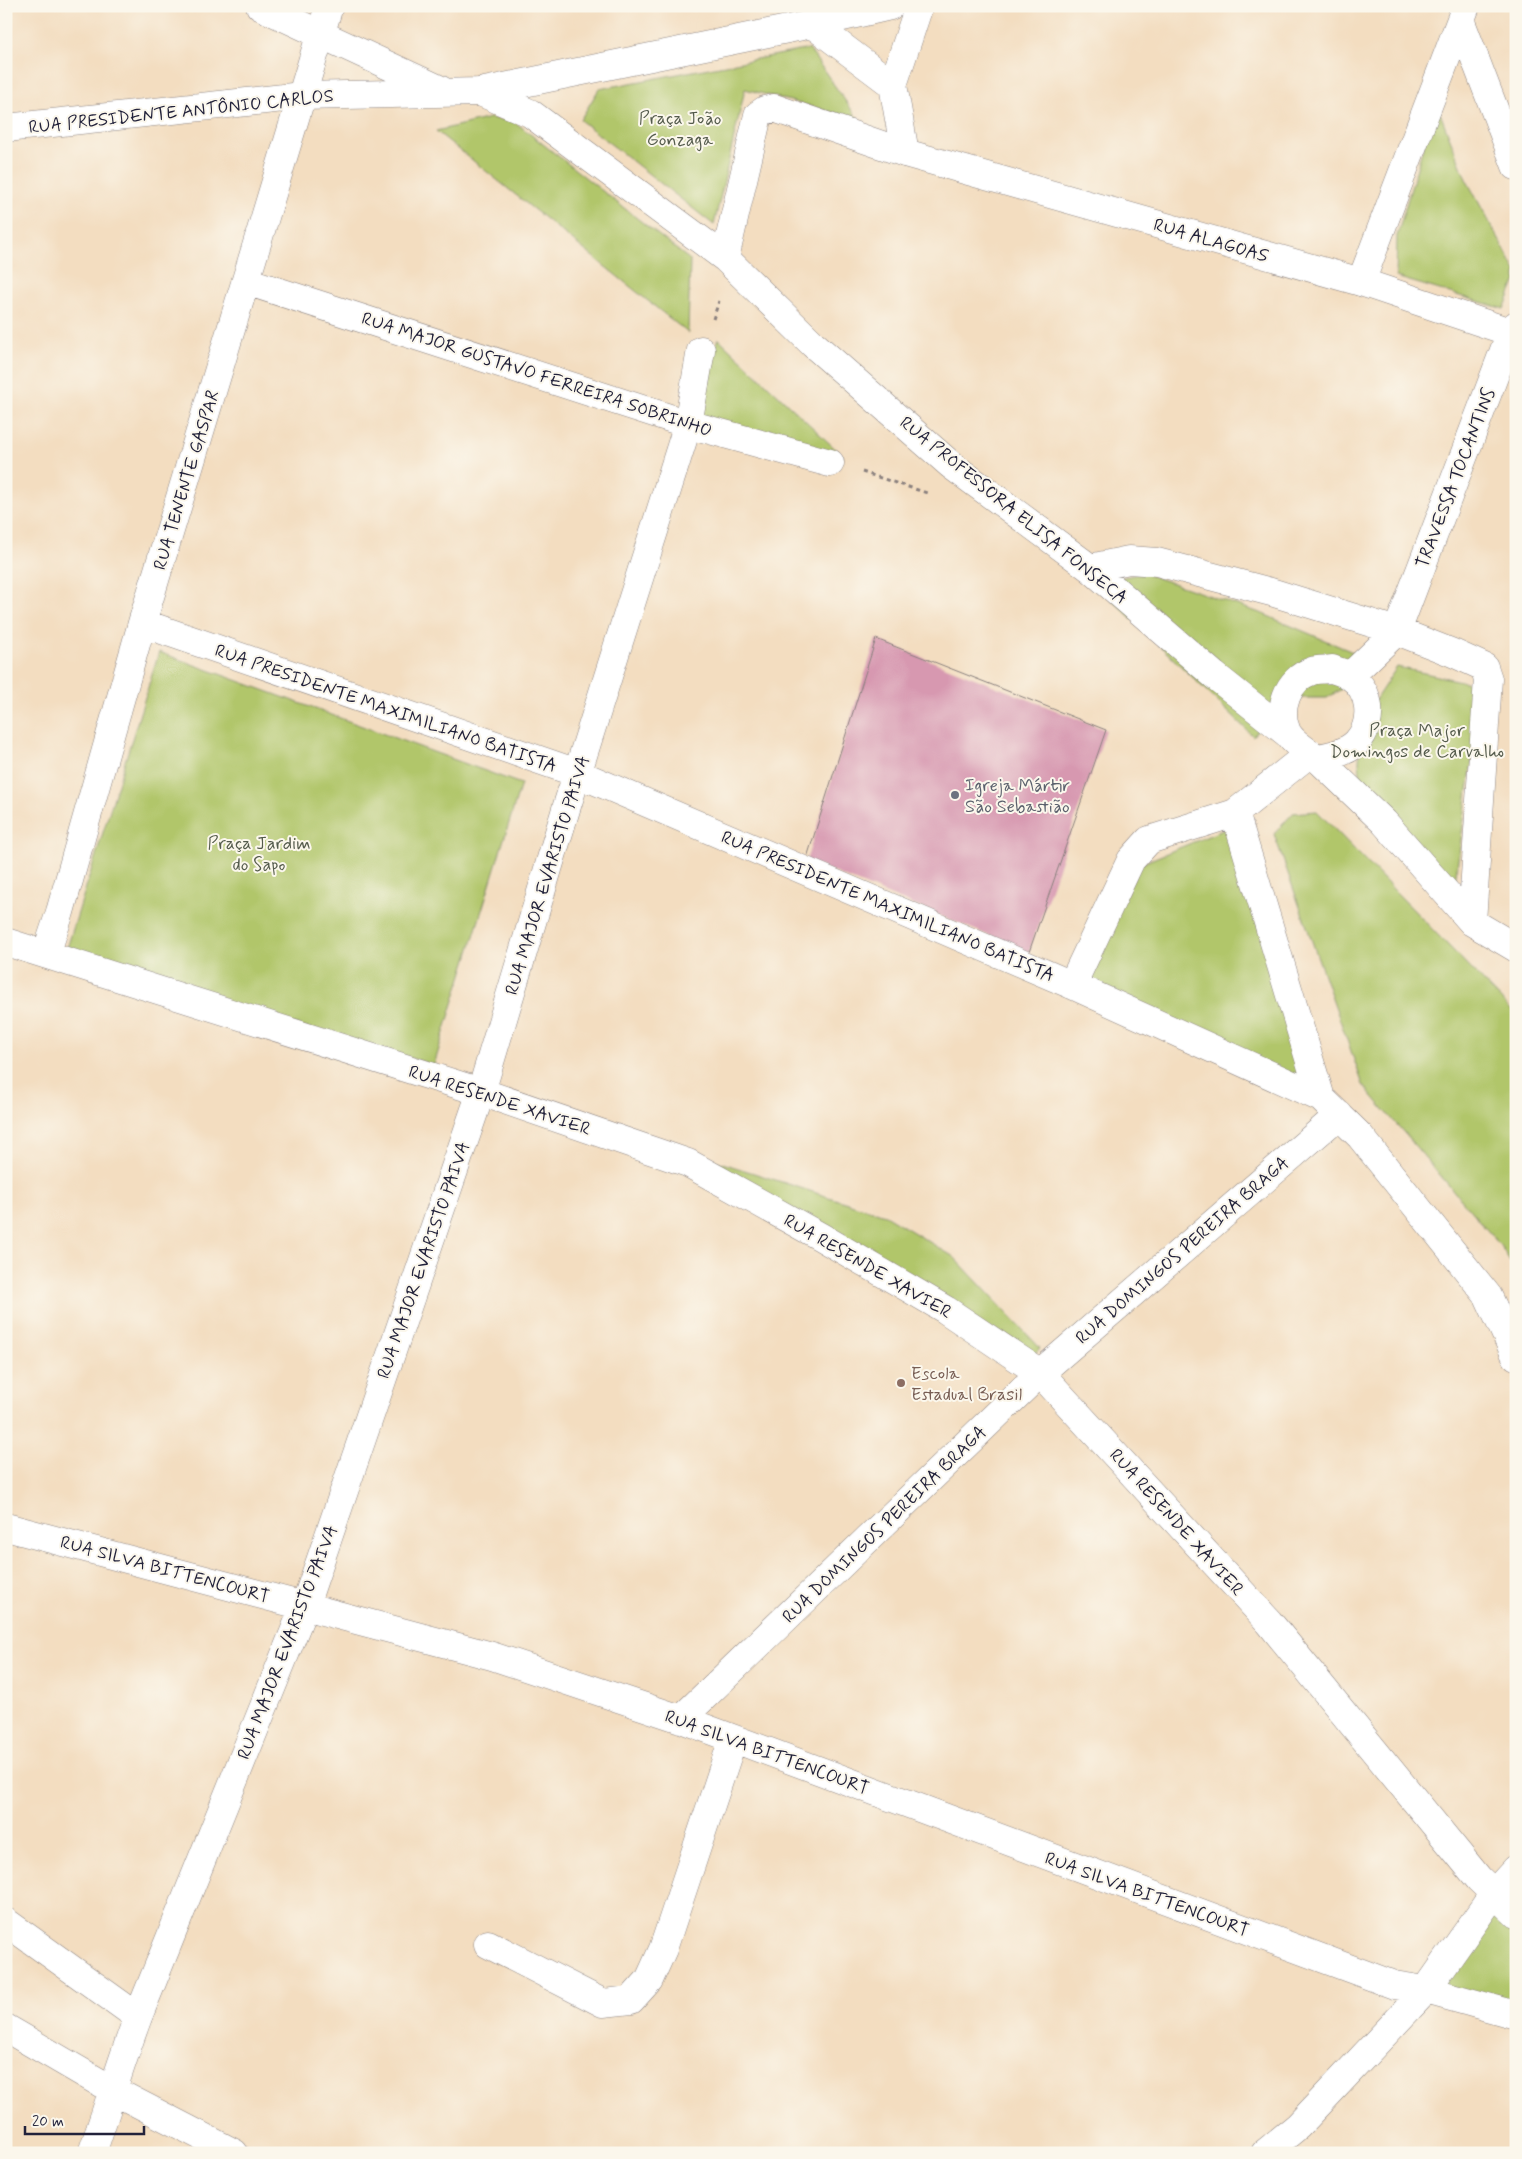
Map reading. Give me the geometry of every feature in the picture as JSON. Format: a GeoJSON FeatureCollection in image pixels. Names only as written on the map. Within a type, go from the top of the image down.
{"type":"FeatureCollection","features":[{"type":"Feature","properties":{"kind":"street"},"geometry":{"type":"LineString","coordinates":[[260,6],[445,92],[480,92],[812,24],[890,6]]}},
{"type":"Feature","properties":{"kind":"street","name":"RUA TENENTE GASPAR"},"geometry":{"type":"LineString","coordinates":[[46,954],[60,912],[142,623],[329,6]]}},
{"type":"Feature","properties":{"kind":"street"},"geometry":{"type":"LineString","coordinates":[[905,153],[893,85],[919,6]]}},
{"type":"Feature","properties":{"kind":"street"},"geometry":{"type":"LineString","coordinates":[[1463,14],[1513,151]]}},
{"type":"Feature","properties":{"kind":"street"},"geometry":{"type":"LineString","coordinates":[[1360,282],[1463,14]]}},
{"type":"Feature","properties":{"kind":"street"},"geometry":{"type":"LineString","coordinates":[[812,24],[893,85]]}},
{"type":"Feature","properties":{"kind":"street","name":"RUA PRESIDENTE ANTÔNIO CARLOS"},"geometry":{"type":"LineString","coordinates":[[6,128],[302,96],[445,92]]}},
{"type":"Feature","properties":{"kind":"street"},"geometry":{"type":"LineString","coordinates":[[480,92],[530,113],[724,258]]}},
{"type":"Feature","properties":{"kind":"street","name":"RUA ALAGOAS"},"geometry":{"type":"LineString","coordinates":[[724,258],[758,115],[765,110],[774,108],[905,153],[1360,282],[1514,330]]}},
{"type":"Feature","properties":{"kind":"street","name":"RUA PROFESSORA ELISA FONSECA"},"geometry":{"type":"LineString","coordinates":[[724,258],[813,344],[951,465],[1090,568],[1214,675],[1288,734]]}},
{"type":"Feature","properties":{"kind":"street","name":"RUA MAJOR GUSTAVO FERREIRA SOBRINHO"},"geometry":{"type":"LineString","coordinates":[[246,280],[688,424],[830,463]]}},
{"type":"Feature","properties":{"kind":"street","name":"TRAVESSA TOCANTINS"},"geometry":{"type":"LineString","coordinates":[[1397,631],[1514,330]]}},
{"type":"Feature","properties":{"kind":"street","name":"RUA MAJOR EVARISTO PAIVA"},"geometry":{"type":"LineString","coordinates":[[92,2153],[114,2092],[118,2070],[138,2017],[305,1605],[481,1092],[577,773],[688,424],[701,350]]}},
{"type":"Feature","properties":{"kind":"street"},"geometry":{"type":"LineString","coordinates":[[1090,568],[1130,560],[1157,562],[1271,592],[1397,631],[1484,667],[1488,679],[1472,922]]}},
{"type":"Feature","properties":{"kind":"street","name":"RUA PRESIDENTE MAXIMILIANO BATISTA"},"geometry":{"type":"LineString","coordinates":[[142,623],[577,773],[1072,985],[1330,1107],[1360,1136],[1488,1296],[1516,1356]]}},
{"type":"Feature","properties":{"kind":"street"},"geometry":{"type":"LineString","coordinates":[[1350,676],[1397,631]]}},
{"type":"Feature","properties":{"kind":"street"},"geometry":{"type":"LineString","coordinates":[[1072,985],[1131,860],[1148,840],[1235,813],[1313,755],[1334,755],[1356,744],[1367,728],[1369,709],[1363,690],[1350,676],[1332,669],[1312,671],[1295,681],[1285,697],[1282,716],[1288,734],[1313,755],[1384,822],[1472,922],[1516,948]]}},
{"type":"Feature","properties":{"kind":"street"},"geometry":{"type":"LineString","coordinates":[[1235,813],[1330,1107]]}},
{"type":"Feature","properties":{"kind":"street","name":"RUA RESENDE XAVIER"},"geometry":{"type":"LineString","coordinates":[[6,942],[481,1092],[688,1163],[821,1237],[937,1306],[1040,1373],[1269,1622],[1479,1879],[1495,1892],[1516,1914]]}},
{"type":"Feature","properties":{"kind":"street","name":"RUA DOMINGOS PEREIRA BRAGA"},"geometry":{"type":"LineString","coordinates":[[681,1719],[1040,1373],[1330,1107]]}},
{"type":"Feature","properties":{"kind":"street","name":"RUA SILVA BITTENCOURT"},"geometry":{"type":"LineString","coordinates":[[6,1527],[492,1656],[681,1719],[1384,1982],[1426,1990],[1516,2015]]}},
{"type":"Feature","properties":{"kind":"street"},"geometry":{"type":"LineString","coordinates":[[488,1944],[604,2003],[630,2000],[649,1980],[663,1949],[733,1739]]}},
{"type":"Feature","properties":{"kind":"street"},"geometry":{"type":"LineString","coordinates":[[1265,2153],[1298,2126],[1426,1990],[1495,1892],[1516,1869]]}},
{"type":"Feature","properties":{"kind":"street"},"geometry":{"type":"LineString","coordinates":[[6,1922],[138,2017]]}},
{"type":"Feature","properties":{"kind":"street"},"geometry":{"type":"LineString","coordinates":[[6,2028],[114,2092],[234,2153]]}},
{"type":"Feature","properties":{"kind":"path"},"geometry":{"type":"LineString","coordinates":[[701,350],[720,300],[724,258]]}},
{"type":"Feature","properties":{"kind":"path"},"geometry":{"type":"LineString","coordinates":[[830,463],[887,479],[927,493],[951,465]]}},
{"type":"Feature","properties":{"kind":"green space","name":"Praça João Gonzaga"},"geometry":{"type":"Polygon","coordinates":[[[809,49],[858,119],[745,89],[714,225],[580,120],[599,89],[809,49]]]}},
{"type":"Feature","properties":{"kind":"green space"},"geometry":{"type":"Polygon","coordinates":[[[1436,103],[1466,179],[1516,271],[1516,280],[1504,309],[1396,277],[1397,236],[1436,103]]]}},
{"type":"Feature","properties":{"kind":"green space"},"geometry":{"type":"Polygon","coordinates":[[[490,118],[515,122],[690,260],[688,333],[436,131],[490,118]]]}},
{"type":"Feature","properties":{"kind":"green space"},"geometry":{"type":"Polygon","coordinates":[[[718,338],[844,457],[693,415],[718,338]]]}},
{"type":"Feature","properties":{"kind":"green space","name":"Praça Major Domingos de Carvalho"},"geometry":{"type":"Polygon","coordinates":[[[1143,573],[1263,614],[1381,664],[1327,698],[1287,698],[1253,736],[1095,583],[1143,573]]]}},
{"type":"Feature","properties":{"kind":"green space","name":"Praça Jardim do Sapo"},"geometry":{"type":"Polygon","coordinates":[[[159,652],[521,784],[434,1065],[64,958],[159,652]]]}},
{"type":"Feature","properties":{"kind":"green space","name":"Praça Major Domingos de Carvalho"},"geometry":{"type":"Polygon","coordinates":[[[1397,667],[1483,686],[1451,909],[1361,782],[1359,762],[1361,721],[1397,667]]]}},
{"type":"Feature","properties":{"kind":"green space"},"geometry":{"type":"Polygon","coordinates":[[[1317,811],[1516,1015],[1516,1270],[1499,1244],[1363,1085],[1274,834],[1293,813],[1317,811]]]}},
{"type":"Feature","properties":{"kind":"green space"},"geometry":{"type":"Polygon","coordinates":[[[1230,827],[1306,1081],[1084,980],[1140,864],[1230,827]]]}},
{"type":"Feature","properties":{"kind":"green space"},"geometry":{"type":"Polygon","coordinates":[[[666,1145],[885,1215],[954,1257],[1040,1348],[1031,1358],[666,1145]]]}},
{"type":"Feature","properties":{"kind":"green space"},"geometry":{"type":"Polygon","coordinates":[[[1494,1907],[1516,1928],[1516,2010],[1434,1987],[1494,1907]]]}},
{"type":"Feature","properties":{"kind":"building","name":"Igreja Mártir São Sebastião"},"geometry":{"type":"Polygon","coordinates":[[[876,639],[1106,730],[1029,952],[806,861],[876,639]]]}},
{"type":"Feature","properties":{"kind":"place","name":"Igreja Mártir São Sebastião"},"geometry":{"type":"Point","coordinates":[955,795]}},
{"type":"Feature","properties":{"kind":"place","name":"Escola Estadual Brasil"},"geometry":{"type":"Point","coordinates":[901,1383]}}]}
